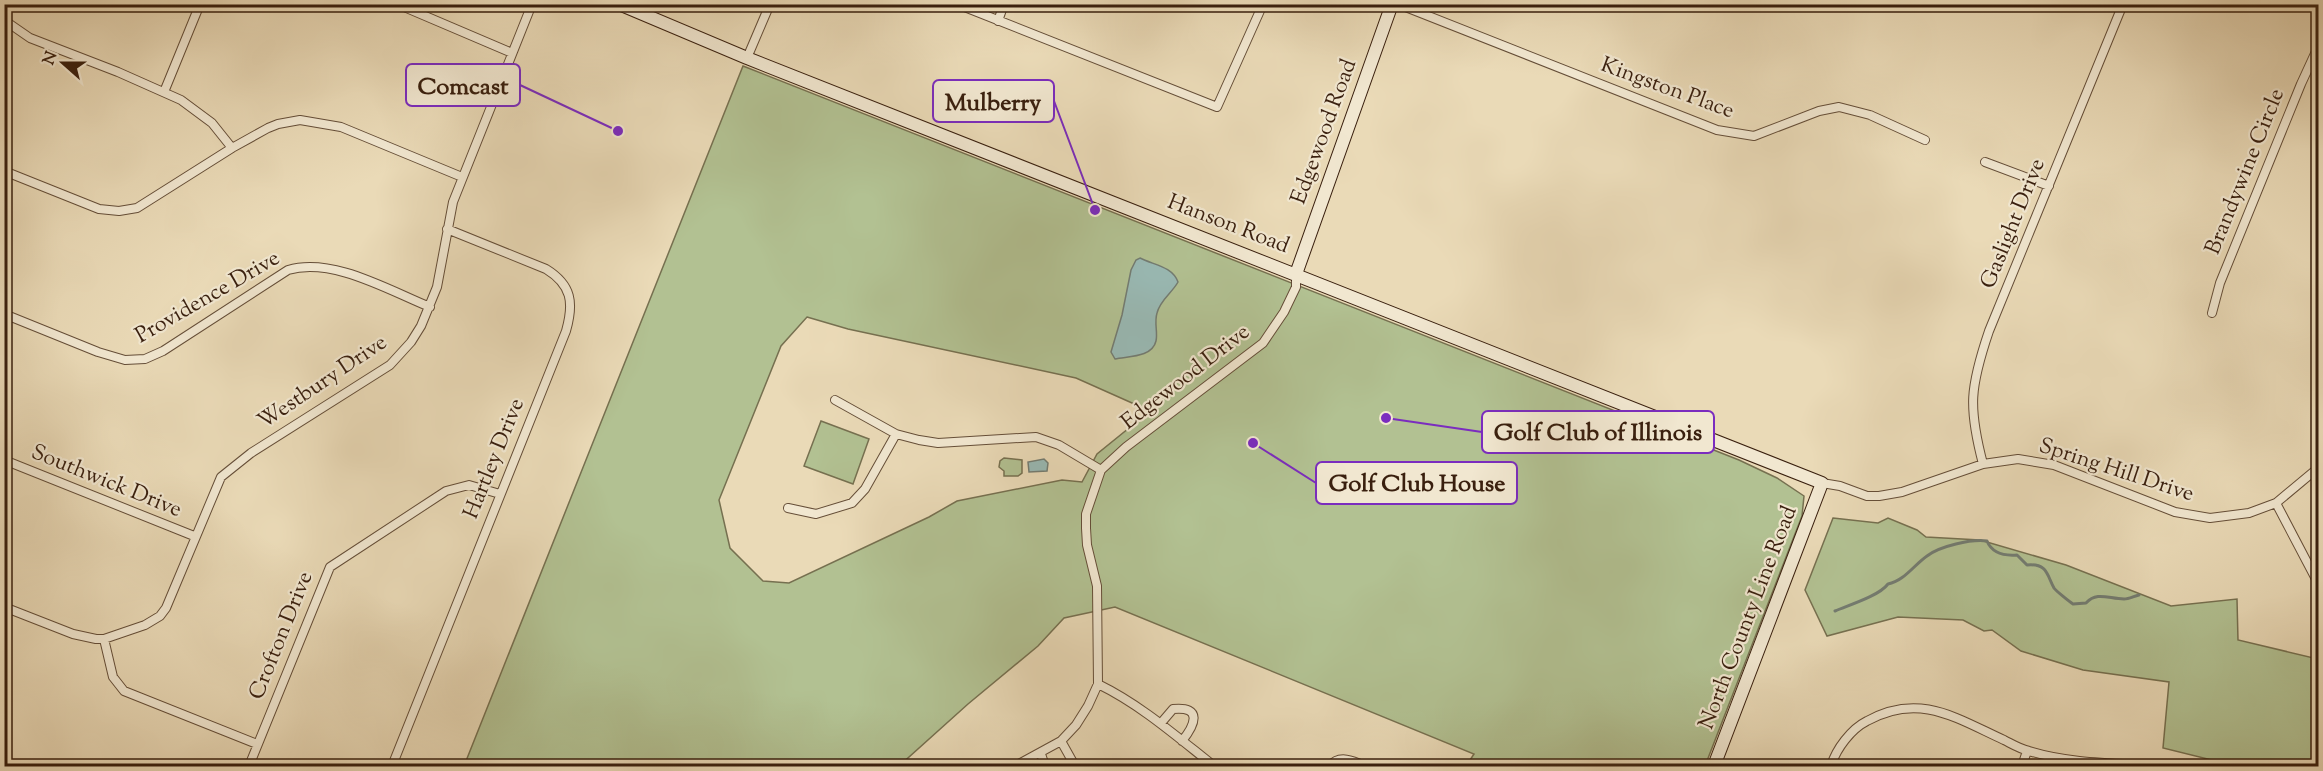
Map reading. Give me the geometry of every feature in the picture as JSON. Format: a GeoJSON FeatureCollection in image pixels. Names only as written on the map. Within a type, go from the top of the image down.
{"type":"FeatureCollection","features":[{"type":"Feature","properties":{"kind":"street"},"geometry":{"type":"LineString","coordinates":[[164,92],[201,4]]}},
{"type":"Feature","properties":{"kind":"street"},"geometry":{"type":"LineString","coordinates":[[397,4],[512,52]]}},
{"type":"Feature","properties":{"kind":"street","name":"Westbury Drive"},"geometry":{"type":"LineString","coordinates":[[4,606],[85,638],[104,639],[145,625],[160,616],[166,608],[216,484],[228,470],[390,365],[411,342],[430,307],[442,265],[453,202],[532,4]]}},
{"type":"Feature","properties":{"kind":"street","name":"Hanson Road"},"geometry":{"type":"LineString","coordinates":[[619,4],[747,58],[1822,483]]}},
{"type":"Feature","properties":{"kind":"street"},"geometry":{"type":"LineString","coordinates":[[747,58],[770,4]]}},
{"type":"Feature","properties":{"kind":"street"},"geometry":{"type":"LineString","coordinates":[[957,4],[1217,106],[1263,4]]}},
{"type":"Feature","properties":{"kind":"street"},"geometry":{"type":"LineString","coordinates":[[998,21],[1004,4]]}},
{"type":"Feature","properties":{"kind":"street","name":"Edgewood Road"},"geometry":{"type":"LineString","coordinates":[[1296,274],[1392,4]]}},
{"type":"Feature","properties":{"kind":"street","name":"Kingston Place"},"geometry":{"type":"LineString","coordinates":[[1398,4],[1717,130],[1754,136],[1819,111],[1839,107],[1870,115],[1925,140]]}},
{"type":"Feature","properties":{"kind":"street","name":"Gaslight Drive"},"geometry":{"type":"LineString","coordinates":[[1983,464],[1973,419],[1975,374],[1989,331],[2123,4]]}},
{"type":"Feature","properties":{"kind":"street"},"geometry":{"type":"LineString","coordinates":[[4,20],[30,38],[164,92],[202,114],[232,148]]}},
{"type":"Feature","properties":{"kind":"street","name":"Brandywine Circle"},"geometry":{"type":"LineString","coordinates":[[2212,313],[2220,283],[2301,84],[2319,47]]}},
{"type":"Feature","properties":{"kind":"street"},"geometry":{"type":"LineString","coordinates":[[4,171],[88,206],[119,212],[137,208],[232,148],[278,124],[300,120],[320,122],[341,128],[462,177]]}},
{"type":"Feature","properties":{"kind":"street"},"geometry":{"type":"LineString","coordinates":[[1985,162],[2049,186]]}},
{"type":"Feature","properties":{"kind":"street","name":"Hartley Drive"},"geometry":{"type":"LineString","coordinates":[[392,766],[566,331],[569,318],[569,296],[566,286],[560,279],[546,269],[447,230]]}},
{"type":"Feature","properties":{"kind":"street","name":"Providence Drive"},"geometry":{"type":"LineString","coordinates":[[4,314],[98,352],[133,360],[145,359],[163,351],[288,270],[300,267],[320,266],[338,269],[430,307]]}},
{"type":"Feature","properties":{"kind":"street","name":"Edgewood Drive"},"geometry":{"type":"LineString","coordinates":[[1101,470],[1126,447],[1263,343],[1284,312],[1296,286],[1296,274]]}},
{"type":"Feature","properties":{"kind":"street"},"geometry":{"type":"LineString","coordinates":[[835,400],[896,434],[938,443],[1036,436],[1059,445],[1101,470],[1086,514],[1087,545],[1097,586],[1098,684],[1076,725],[1061,741],[1041,754],[1015,766]]}},
{"type":"Feature","properties":{"kind":"street"},"geometry":{"type":"LineString","coordinates":[[788,508],[816,514],[852,503],[865,489],[896,434]]}},
{"type":"Feature","properties":{"kind":"street","name":"Spring Hill Drive"},"geometry":{"type":"LineString","coordinates":[[1822,483],[1840,486],[1867,496],[1879,496],[1902,492],[1983,464],[2018,459],[2054,465],[2175,512],[2210,518],[2249,513],[2276,503],[2319,468]]}},
{"type":"Feature","properties":{"kind":"street","name":"Southwick Drive"},"geometry":{"type":"LineString","coordinates":[[4,460],[195,536]]}},
{"type":"Feature","properties":{"kind":"street","name":"North County Line Road"},"geometry":{"type":"LineString","coordinates":[[1714,766],[1822,483]]}},
{"type":"Feature","properties":{"kind":"street","name":"Crofton Drive"},"geometry":{"type":"LineString","coordinates":[[249,766],[330,567],[446,491],[469,485],[500,494]]}},
{"type":"Feature","properties":{"kind":"street"},"geometry":{"type":"LineString","coordinates":[[2276,503],[2319,583]]}},
{"type":"Feature","properties":{"kind":"street"},"geometry":{"type":"LineString","coordinates":[[104,639],[113,677],[124,691],[257,744]]}},
{"type":"Feature","properties":{"kind":"street"},"geometry":{"type":"LineString","coordinates":[[1098,684],[1127,699],[1161,723],[1214,766]]}},
{"type":"Feature","properties":{"kind":"street"},"geometry":{"type":"LineString","coordinates":[[1831,766],[1840,748],[1862,723],[1891,710],[1909,707],[1937,710],[2028,751],[2071,760],[2161,766]]}},
{"type":"Feature","properties":{"kind":"street"},"geometry":{"type":"LineString","coordinates":[[1161,723],[1173,709],[1180,708],[1189,711],[1194,719],[1194,727],[1182,741]]}},
{"type":"Feature","properties":{"kind":"street"},"geometry":{"type":"LineString","coordinates":[[1061,741],[1075,766]]}},
{"type":"Feature","properties":{"kind":"street"},"geometry":{"type":"LineString","coordinates":[[2022,766],[2028,751]]}},
{"type":"Feature","properties":{"kind":"street"},"geometry":{"type":"LineString","coordinates":[[1041,754],[1045,766]]}},
{"type":"Feature","properties":{"kind":"street"},"geometry":{"type":"LineString","coordinates":[[1330,766],[1334,761],[1342,758],[1365,766]]}},
{"type":"Feature","properties":{"kind":"green space"},"geometry":{"type":"Polygon","coordinates":[[[743,66],[1739,460],[1777,478],[1804,496],[1802,516],[1705,766],[1466,766],[1474,754],[1115,607],[1064,618],[1038,646],[968,704],[899,766],[464,766],[743,66]],[[807,317],[781,346],[719,500],[730,548],[763,581],[789,583],[929,517],[957,501],[1062,480],[1082,482],[1097,454],[1150,411],[1076,378],[848,329],[807,317]]]}},
{"type":"Feature","properties":{"kind":"green space"},"geometry":{"type":"Polygon","coordinates":[[[821,421],[869,439],[853,484],[804,466],[821,421]]]}},
{"type":"Feature","properties":{"kind":"green space"},"geometry":{"type":"Polygon","coordinates":[[[1004,458],[1022,460],[1022,473],[1018,476],[1004,476],[1004,471],[999,467],[1000,461],[1004,458]]]}},
{"type":"Feature","properties":{"kind":"green space"},"geometry":{"type":"Polygon","coordinates":[[[1833,518],[1878,523],[1888,518],[1917,530],[1926,537],[1980,540],[2066,565],[2171,606],[2237,599],[2238,640],[2318,659],[2318,766],[2236,766],[2163,748],[2169,682],[2083,670],[2021,651],[1992,630],[1984,631],[1963,620],[1898,617],[1827,636],[1805,590],[1833,518]]]}},
{"type":"Feature","properties":{"kind":"water"},"geometry":{"type":"Polygon","coordinates":[[[1140,258],[1167,269],[1178,282],[1163,300],[1157,313],[1154,347],[1144,353],[1115,359],[1111,352],[1122,315],[1131,270],[1136,260],[1140,258]]]}},
{"type":"Feature","properties":{"kind":"water"},"geometry":{"type":"Polygon","coordinates":[[[1044,459],[1048,463],[1047,471],[1029,472],[1028,462],[1044,459]]]}},
{"type":"Feature","properties":{"kind":"waterway"},"geometry":{"type":"LineString","coordinates":[[1835,611],[1878,592],[1904,576],[1933,552],[1973,541],[1987,541],[1999,553],[2017,555],[2027,565],[2043,568],[2054,588],[2073,604],[2086,603],[2099,596],[2128,599],[2139,595]]}},
{"type":"Feature","properties":{"kind":"place","name":"Comcast"},"geometry":{"type":"Point","coordinates":[618,131]}},
{"type":"Feature","properties":{"kind":"place","name":"Mulberry"},"geometry":{"type":"Point","coordinates":[1095,210]}},
{"type":"Feature","properties":{"kind":"place","name":"Golf Club of Illinois"},"geometry":{"type":"Point","coordinates":[1386,418]}},
{"type":"Feature","properties":{"kind":"place","name":"Golf Club House"},"geometry":{"type":"Point","coordinates":[1253,443]}}]}
